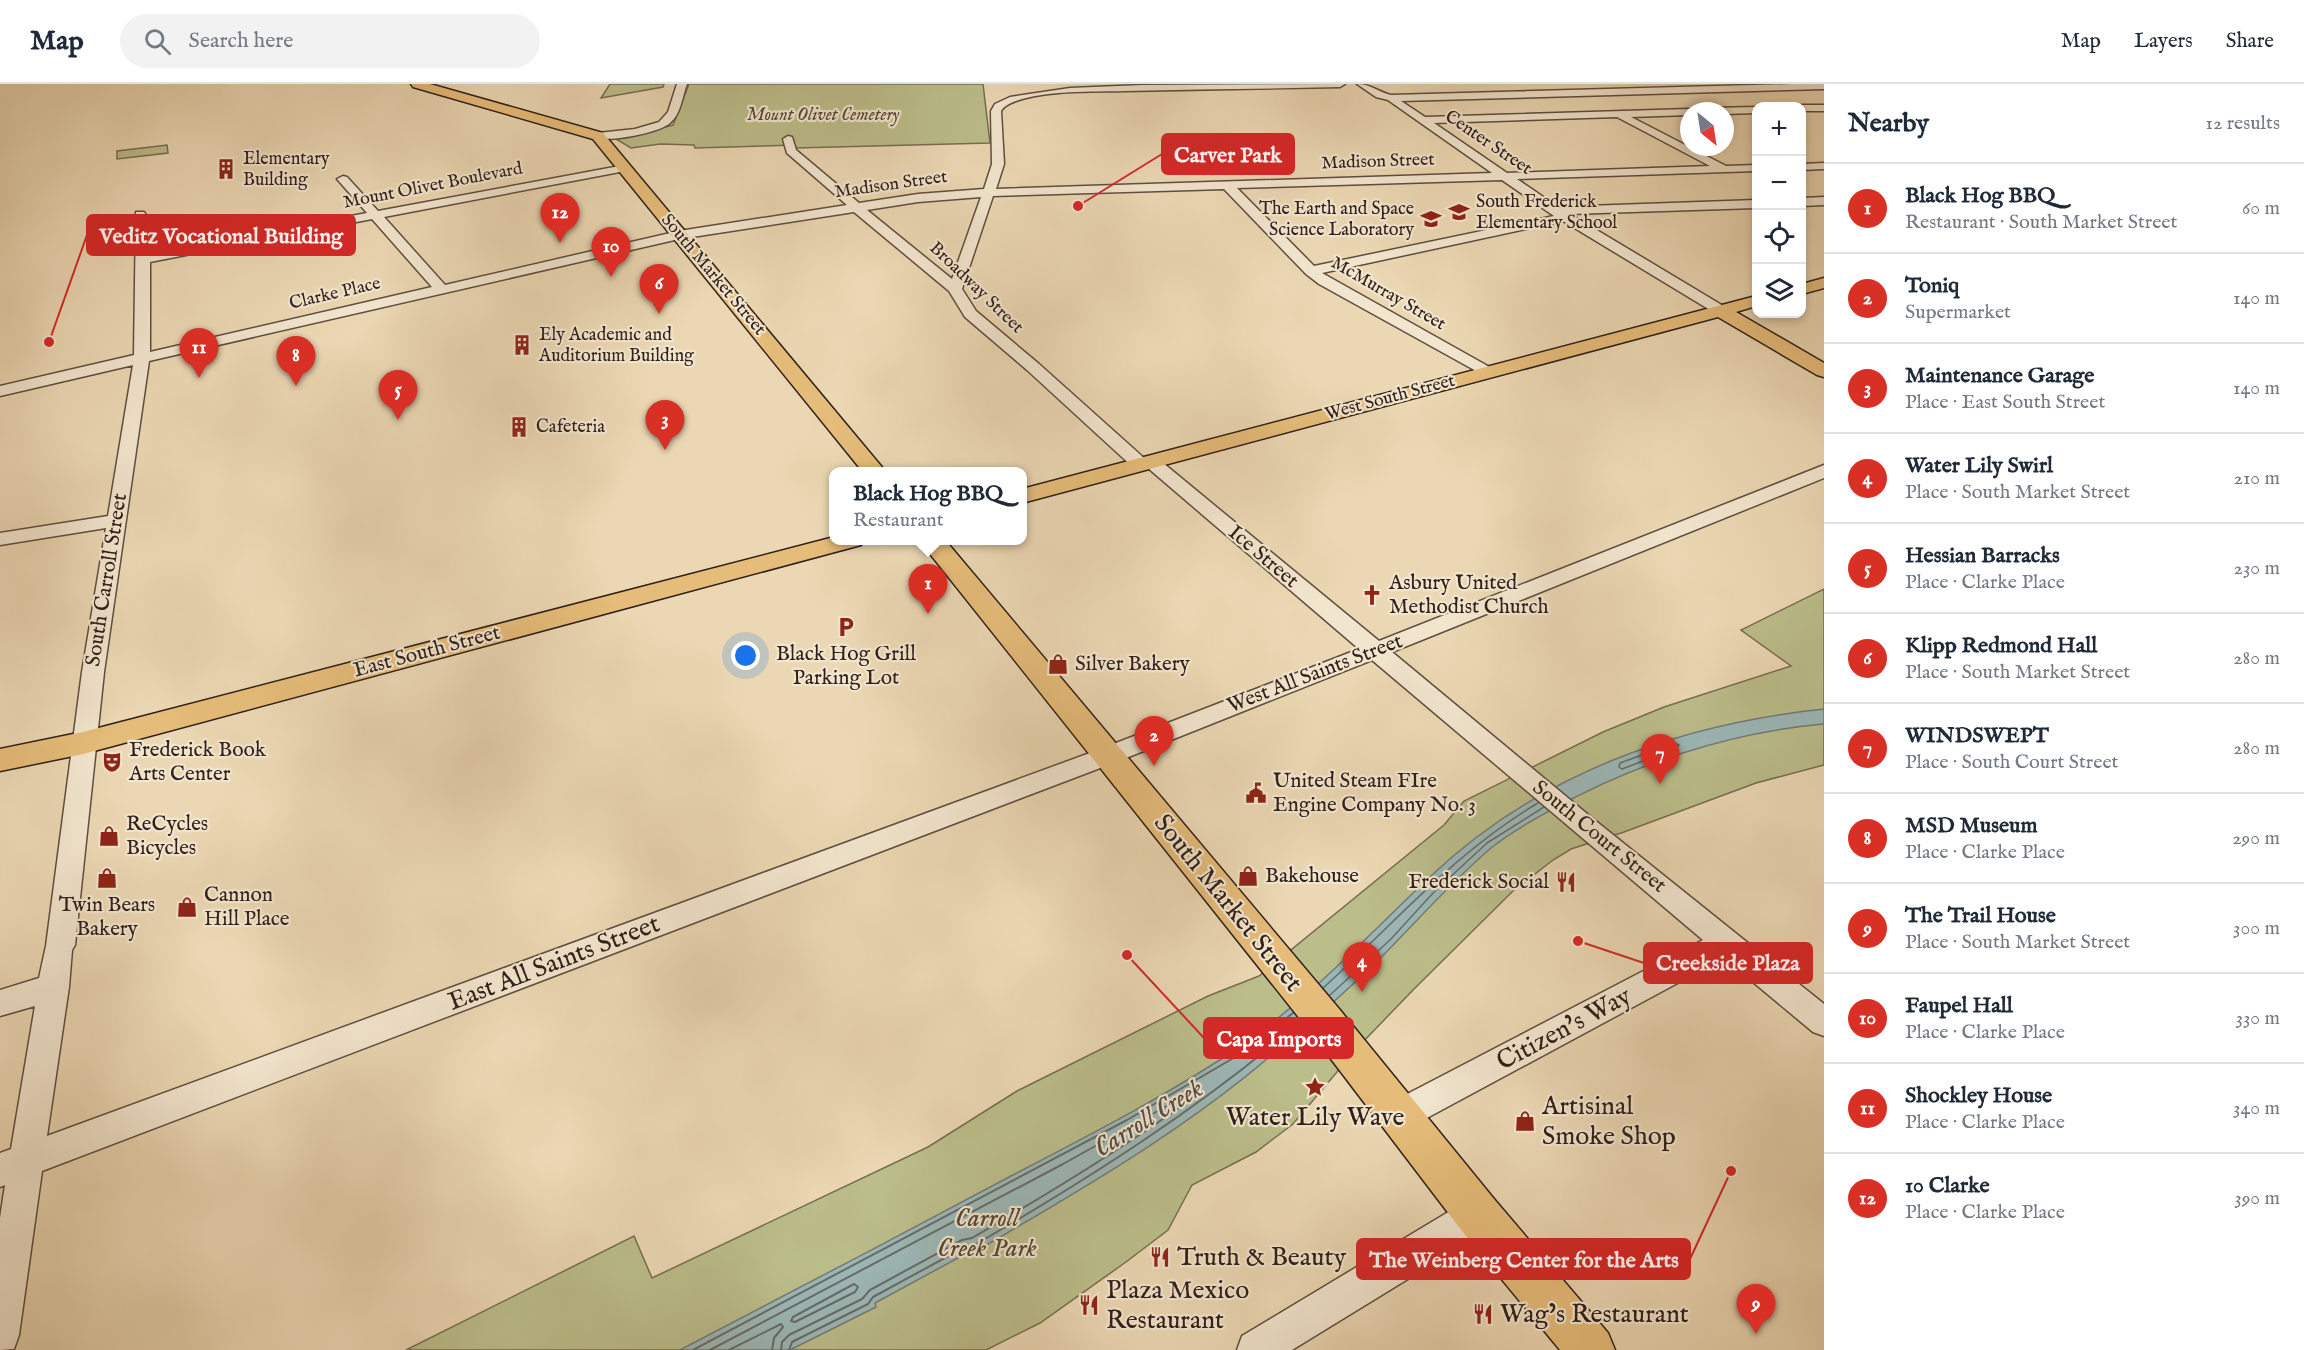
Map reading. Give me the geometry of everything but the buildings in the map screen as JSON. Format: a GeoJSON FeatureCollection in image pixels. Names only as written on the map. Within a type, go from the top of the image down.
{"type":"FeatureCollection","features":[{"type":"Feature","properties":{"kind":"main road"},"geometry":{"type":"LineString","coordinates":[[416,84],[485,110]]}},
{"type":"Feature","properties":{"kind":"main road"},"geometry":{"type":"LineString","coordinates":[[416,84],[598,136]]}},
{"type":"Feature","properties":{"kind":"main road"},"geometry":{"type":"LineString","coordinates":[[441,84],[527,115]]}},
{"type":"Feature","properties":{"kind":"main road","name":"South Market Street"},"geometry":{"type":"LineString","coordinates":[[598,136],[872,467]]}},
{"type":"Feature","properties":{"kind":"main road"},"geometry":{"type":"LineString","coordinates":[[1806,288],[1824,283]]}},
{"type":"Feature","properties":{"kind":"main road","name":"West South Street"},"geometry":{"type":"LineString","coordinates":[[1027,495],[1752,302]]}},
{"type":"Feature","properties":{"kind":"main road"},"geometry":{"type":"LineString","coordinates":[[1720,310],[1824,371]]}},
{"type":"Feature","properties":{"kind":"main road","name":"East South Street"},"geometry":{"type":"LineString","coordinates":[[0,760],[83,743],[833,545]]}},
{"type":"Feature","properties":{"kind":"main road","name":"South Market Street"},"geometry":{"type":"LineString","coordinates":[[935,545],[1326,1022],[1478,1215],[1591,1350]]}},
{"type":"Feature","properties":{"kind":"street"},"geometry":{"type":"LineString","coordinates":[[598,136],[636,131],[664,123],[670,116],[682,84]]}},
{"type":"Feature","properties":{"kind":"street"},"geometry":{"type":"LineString","coordinates":[[955,289],[990,193],[1000,153],[994,117],[998,107],[1016,98],[1117,86],[1340,84]]}},
{"type":"Feature","properties":{"kind":"street","name":"Center Street"},"geometry":{"type":"LineString","coordinates":[[1362,84],[1379,95],[1390,98],[1560,214],[1720,310]]}},
{"type":"Feature","properties":{"kind":"street","name":"Center Street"},"geometry":{"type":"LineString","coordinates":[[1376,84],[1392,94],[1390,98]]}},
{"type":"Feature","properties":{"kind":"street"},"geometry":{"type":"LineString","coordinates":[[1559,84],[1725,169]]}},
{"type":"Feature","properties":{"kind":"street"},"geometry":{"type":"LineString","coordinates":[[1390,98],[1823,85]]}},
{"type":"Feature","properties":{"kind":"street"},"geometry":{"type":"LineString","coordinates":[[1806,108],[1824,108]]}},
{"type":"Feature","properties":{"kind":"street"},"geometry":{"type":"LineString","coordinates":[[1734,110],[1752,110]]}},
{"type":"Feature","properties":{"kind":"street"},"geometry":{"type":"LineString","coordinates":[[1422,120],[1680,112]]}},
{"type":"Feature","properties":{"kind":"street","name":"Broadway Street"},"geometry":{"type":"LineString","coordinates":[[788,139],[792,151],[803,163],[955,289],[970,314],[1146,463]]}},
{"type":"Feature","properties":{"kind":"street","name":"Mount Olivet Boulevard"},"geometry":{"type":"LineString","coordinates":[[142,256],[622,165]]}},
{"type":"Feature","properties":{"kind":"street"},"geometry":{"type":"LineString","coordinates":[[1806,167],[1824,166]]}},
{"type":"Feature","properties":{"kind":"street","name":"Madison Street"},"geometry":{"type":"LineString","coordinates":[[679,235],[941,195],[1752,168]]}},
{"type":"Feature","properties":{"kind":"street"},"geometry":{"type":"LineString","coordinates":[[343,179],[442,290]]}},
{"type":"Feature","properties":{"kind":"street","name":"McMurray Street"},"geometry":{"type":"LineString","coordinates":[[1228,186],[1311,271],[1324,281],[1487,372]]}},
{"type":"Feature","properties":{"kind":"street"},"geometry":{"type":"LineString","coordinates":[[1806,202],[1824,201]]}},
{"type":"Feature","properties":{"kind":"street"},"geometry":{"type":"LineString","coordinates":[[1311,271],[1560,214],[1752,204]]}},
{"type":"Feature","properties":{"kind":"street","name":"South Carroll Street"},"geometry":{"type":"LineString","coordinates":[[0,1335],[14,1165],[54,987],[83,743],[142,357],[140,215]]}},
{"type":"Feature","properties":{"kind":"street","name":"Clarke Place"},"geometry":{"type":"LineString","coordinates":[[0,391],[679,235]]}},
{"type":"Feature","properties":{"kind":"street","name":"Ice Street"},"geometry":{"type":"LineString","coordinates":[[1146,463],[1375,651]]}},
{"type":"Feature","properties":{"kind":"street","name":"West All Saints Street"},"geometry":{"type":"LineString","coordinates":[[1107,756],[1824,471]]}},
{"type":"Feature","properties":{"kind":"street"},"geometry":{"type":"LineString","coordinates":[[0,539],[116,520]]}},
{"type":"Feature","properties":{"kind":"street","name":"South Court Street"},"geometry":{"type":"LineString","coordinates":[[1375,651],[1824,1022]]}},
{"type":"Feature","properties":{"kind":"street","name":"East All Saints Street"},"geometry":{"type":"LineString","coordinates":[[14,1165],[1107,756]]}},
{"type":"Feature","properties":{"kind":"street","name":"Citizen's Way"},"geometry":{"type":"LineString","coordinates":[[1400,1115],[1727,942]]}},
{"type":"Feature","properties":{"kind":"street"},"geometry":{"type":"LineString","coordinates":[[0,1003],[54,987]]}},
{"type":"Feature","properties":{"kind":"street"},"geometry":{"type":"LineString","coordinates":[[1256,1350],[1478,1215]]}},
{"type":"Feature","properties":{"kind":"green space"},"geometry":{"type":"Polygon","coordinates":[[[610,84],[664,84],[663,87],[601,98],[610,84]]]}},
{"type":"Feature","properties":{"kind":"green space","name":"Mount Olivet Cemetery"},"geometry":{"type":"Polygon","coordinates":[[[689,84],[983,84],[990,143],[796,148],[795,145],[695,148],[694,145],[660,144],[631,148],[616,139],[673,125],[689,84]]]}},
{"type":"Feature","properties":{"kind":"green space"},"geometry":{"type":"Polygon","coordinates":[[[167,145],[168,153],[117,159],[117,151],[167,145]]]}},
{"type":"Feature","properties":{"kind":"green space","name":"Carroll Creek Park"},"geometry":{"type":"Polygon","coordinates":[[[1824,589],[1824,765],[1756,783],[1571,849],[1553,860],[1513,891],[1414,989],[1359,1046],[1293,1124],[1256,1152],[1192,1185],[1168,1230],[1040,1323],[986,1350],[406,1350],[634,1236],[652,1278],[928,1147],[1017,1091],[1208,996],[1259,976],[1444,825],[1464,801],[1603,732],[1664,707],[1791,666],[1741,630],[1824,589]]]}},
{"type":"Feature","properties":{"kind":"water","name":"Carroll Creek"},"geometry":{"type":"Polygon","coordinates":[[[1824,709],[1824,724],[1753,734],[1683,753],[1615,778],[1543,814],[1513,832],[1466,870],[1352,985],[1239,1082],[1127,1160],[971,1254],[969,1252],[875,1303],[876,1307],[790,1350],[680,1350],[1095,1132],[1232,1052],[1286,1012],[1311,990],[1432,875],[1474,839],[1518,809],[1565,782],[1664,741],[1770,716],[1824,709]]]}},
{"type":"Feature","properties":{"kind":"place","name":"Elementary Building"},"geometry":{"type":"Point","coordinates":[226,169]}},
{"type":"Feature","properties":{"kind":"place","name":"Carver Park"},"geometry":{"type":"Point","coordinates":[1078,206]}},
{"type":"Feature","properties":{"kind":"place","name":"South Frederick Elementary School"},"geometry":{"type":"Point","coordinates":[1459,212]}},
{"type":"Feature","properties":{"kind":"place","name":"The Earth and Space Science Laboratory"},"geometry":{"type":"Point","coordinates":[1431,219]}},
{"type":"Feature","properties":{"kind":"place","name":"10 Clarke"},"geometry":{"type":"Point","coordinates":[560,243]}},
{"type":"Feature","properties":{"kind":"place","name":"Faupel Hall"},"geometry":{"type":"Point","coordinates":[611,277]}},
{"type":"Feature","properties":{"kind":"place","name":"Klipp Redmond Hall"},"geometry":{"type":"Point","coordinates":[659,314]}},
{"type":"Feature","properties":{"kind":"place","name":"Veditz Vocational Building"},"geometry":{"type":"Point","coordinates":[49,342]}},
{"type":"Feature","properties":{"kind":"place","name":"Ely Academic and Auditorium Building"},"geometry":{"type":"Point","coordinates":[522,345]}},
{"type":"Feature","properties":{"kind":"place","name":"Shockley House"},"geometry":{"type":"Point","coordinates":[199,378]}},
{"type":"Feature","properties":{"kind":"place","name":"MSD Museum"},"geometry":{"type":"Point","coordinates":[296,386]}},
{"type":"Feature","properties":{"kind":"place","name":"Hessian Barracks"},"geometry":{"type":"Point","coordinates":[398,420]}},
{"type":"Feature","properties":{"kind":"place","name":"Cafeteria"},"geometry":{"type":"Point","coordinates":[519,427]}},
{"type":"Feature","properties":{"kind":"place","name":"Maintenance Garage"},"geometry":{"type":"Point","coordinates":[665,450]}},
{"type":"Feature","properties":{"kind":"place","name":"Asbury United Methodist Church"},"geometry":{"type":"Point","coordinates":[1372,595]}},
{"type":"Feature","properties":{"kind":"place","name":"Black Hog BBQ"},"geometry":{"type":"Point","coordinates":[928,614]}},
{"type":"Feature","properties":{"kind":"place","name":"Black Hog Grill Parking Lot"},"geometry":{"type":"Point","coordinates":[846,627]}},
{"type":"Feature","properties":{"kind":"place","name":"Silver Bakery"},"geometry":{"type":"Point","coordinates":[1058,664]}},
{"type":"Feature","properties":{"kind":"place","name":"Frederick Book Arts Center"},"geometry":{"type":"Point","coordinates":[112,762]}},
{"type":"Feature","properties":{"kind":"place","name":"Toniq"},"geometry":{"type":"Point","coordinates":[1154,766]}},
{"type":"Feature","properties":{"kind":"place","name":"WINDSWEPT"},"geometry":{"type":"Point","coordinates":[1660,784]}},
{"type":"Feature","properties":{"kind":"place","name":"United Steam FIre Engine Company No. 3"},"geometry":{"type":"Point","coordinates":[1256,793]}},
{"type":"Feature","properties":{"kind":"place","name":"ReCycles Bicycles"},"geometry":{"type":"Point","coordinates":[109,836]}},
{"type":"Feature","properties":{"kind":"place","name":"Bakehouse"},"geometry":{"type":"Point","coordinates":[1248,876]}},
{"type":"Feature","properties":{"kind":"place","name":"Twin Bears Bakery"},"geometry":{"type":"Point","coordinates":[107,878]}},
{"type":"Feature","properties":{"kind":"place","name":"Frederick Social"},"geometry":{"type":"Point","coordinates":[1566,882]}},
{"type":"Feature","properties":{"kind":"place","name":"Cannon Hill Place"},"geometry":{"type":"Point","coordinates":[187,907]}},
{"type":"Feature","properties":{"kind":"place","name":"Creekside Plaza"},"geometry":{"type":"Point","coordinates":[1578,941]}},
{"type":"Feature","properties":{"kind":"place","name":"Capa Imports"},"geometry":{"type":"Point","coordinates":[1127,955]}},
{"type":"Feature","properties":{"kind":"place","name":"Water Lily Swirl"},"geometry":{"type":"Point","coordinates":[1362,992]}},
{"type":"Feature","properties":{"kind":"place","name":"Water Lily Wave"},"geometry":{"type":"Point","coordinates":[1315,1087]}},
{"type":"Feature","properties":{"kind":"place","name":"Artisinal Smoke Shop"},"geometry":{"type":"Point","coordinates":[1525,1121]}},
{"type":"Feature","properties":{"kind":"place","name":"The Weinberg Center for the Arts"},"geometry":{"type":"Point","coordinates":[1731,1171]}},
{"type":"Feature","properties":{"kind":"place","name":"Truth & Beauty"},"geometry":{"type":"Point","coordinates":[1160,1257]}},
{"type":"Feature","properties":{"kind":"place","name":"Plaza Mexico Restaurant"},"geometry":{"type":"Point","coordinates":[1089,1305]}},
{"type":"Feature","properties":{"kind":"place","name":"Wag’s Restaurant"},"geometry":{"type":"Point","coordinates":[1483,1314]}},
{"type":"Feature","properties":{"kind":"place","name":"The Trail House"},"geometry":{"type":"Point","coordinates":[1756,1334]}}]}
